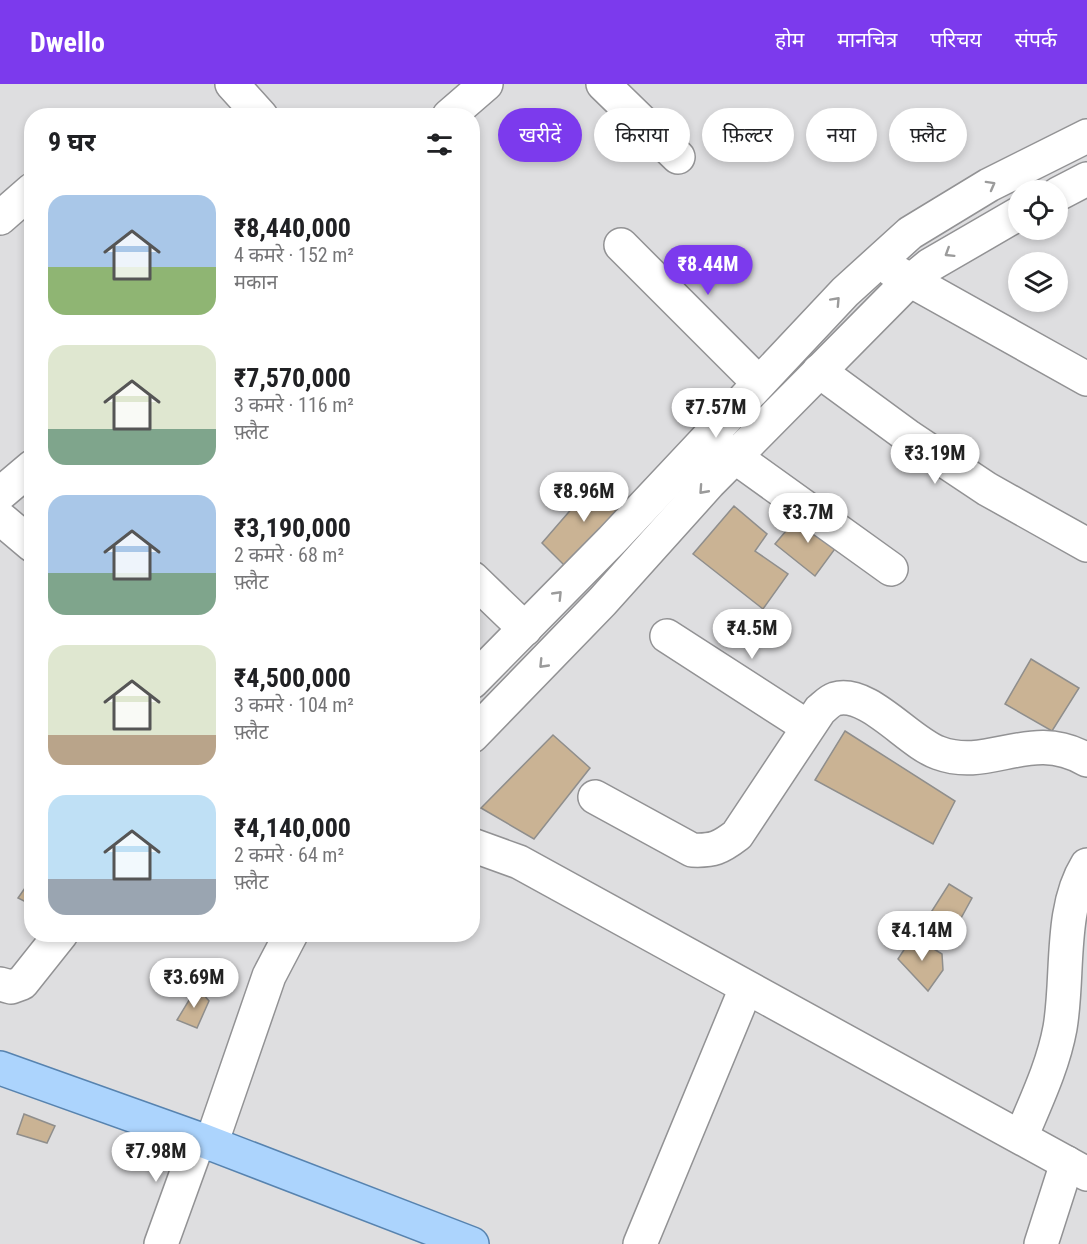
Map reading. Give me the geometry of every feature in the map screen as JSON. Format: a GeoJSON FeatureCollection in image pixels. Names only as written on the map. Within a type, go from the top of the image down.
{"type":"FeatureCollection","features":[{"type":"Feature","properties":{"kind":"main road"},"geometry":{"type":"LineString","coordinates":[[0,1068],[205,1141],[472,1244]]}},
{"type":"Feature","properties":{"kind":"street"},"geometry":{"type":"LineString","coordinates":[[232,84],[254,108]]}},
{"type":"Feature","properties":{"kind":"street"},"geometry":{"type":"LineString","coordinates":[[458,108],[486,84]]}},
{"type":"Feature","properties":{"kind":"street"},"geometry":{"type":"LineString","coordinates":[[603,84],[628,108]]}},
{"type":"Feature","properties":{"kind":"street"},"geometry":{"type":"LineString","coordinates":[[480,674],[845,292],[878,261],[910,233],[989,185],[1087,136]]}},
{"type":"Feature","properties":{"kind":"street"},"geometry":{"type":"LineString","coordinates":[[1068,189],[1087,179]]}},
{"type":"Feature","properties":{"kind":"street"},"geometry":{"type":"LineString","coordinates":[[0,218],[24,197]]}},
{"type":"Feature","properties":{"kind":"street"},"geometry":{"type":"LineString","coordinates":[[480,728],[602,602],[735,457],[910,282],[938,260],[1008,220]]}},
{"type":"Feature","properties":{"kind":"street"},"geometry":{"type":"LineString","coordinates":[[621,244],[759,383]]}},
{"type":"Feature","properties":{"kind":"street"},"geometry":{"type":"LineString","coordinates":[[878,261],[910,282],[1087,379]]}},
{"type":"Feature","properties":{"kind":"street"},"geometry":{"type":"LineString","coordinates":[[804,335],[825,365],[909,437],[987,489],[1087,545]]}},
{"type":"Feature","properties":{"kind":"street"},"geometry":{"type":"LineString","coordinates":[[708,437],[891,569]]}},
{"type":"Feature","properties":{"kind":"street"},"geometry":{"type":"LineString","coordinates":[[0,494],[24,474]]}},
{"type":"Feature","properties":{"kind":"street"},"geometry":{"type":"LineString","coordinates":[[0,518],[24,538]]}},
{"type":"Feature","properties":{"kind":"street"},"geometry":{"type":"LineString","coordinates":[[480,586],[525,629]]}},
{"type":"Feature","properties":{"kind":"street"},"geometry":{"type":"LineString","coordinates":[[667,636],[808,727]]}},
{"type":"Feature","properties":{"kind":"street"},"geometry":{"type":"LineString","coordinates":[[595,797],[692,850],[707,851],[722,847],[737,835],[820,710],[833,700],[851,698],[872,709],[937,753],[962,759],[1030,747],[1057,748],[1076,753],[1087,760]]}},
{"type":"Feature","properties":{"kind":"street"},"geometry":{"type":"LineString","coordinates":[[480,848],[519,862],[1077,1169],[1041,1244]]}},
{"type":"Feature","properties":{"kind":"street"},"geometry":{"type":"LineString","coordinates":[[1021,1137],[1055,1055],[1079,907],[1079,878],[1087,865]]}},
{"type":"Feature","properties":{"kind":"street"},"geometry":{"type":"LineString","coordinates":[[0,984],[11,987],[22,983],[55,942]]}},
{"type":"Feature","properties":{"kind":"street"},"geometry":{"type":"LineString","coordinates":[[161,1244],[205,1141],[269,976],[286,942]]}},
{"type":"Feature","properties":{"kind":"street"},"geometry":{"type":"LineString","coordinates":[[640,1244],[746,988]]}},
{"type":"Feature","properties":{"kind":"building"},"geometry":{"type":"Polygon","coordinates":[[[600,476],[625,504],[568,569],[542,543],[600,476]]]}},
{"type":"Feature","properties":{"kind":"building"},"geometry":{"type":"Polygon","coordinates":[[[734,506],[767,534],[755,551],[788,574],[763,609],[693,554],[734,506]]]}},
{"type":"Feature","properties":{"kind":"building"},"geometry":{"type":"Polygon","coordinates":[[[801,513],[840,542],[815,576],[775,544],[801,513]]]}},
{"type":"Feature","properties":{"kind":"building"},"geometry":{"type":"Polygon","coordinates":[[[1031,659],[1079,688],[1052,731],[1005,704],[1031,659]]]}},
{"type":"Feature","properties":{"kind":"building"},"geometry":{"type":"Polygon","coordinates":[[[845,731],[955,801],[933,844],[815,780],[845,731]]]}},
{"type":"Feature","properties":{"kind":"building"},"geometry":{"type":"Polygon","coordinates":[[[553,735],[590,768],[534,839],[481,808],[553,735]]]}},
{"type":"Feature","properties":{"kind":"building"},"geometry":{"type":"Polygon","coordinates":[[[949,884],[972,898],[949,940],[923,925],[949,884]]]}},
{"type":"Feature","properties":{"kind":"building"},"geometry":{"type":"Polygon","coordinates":[[[24,889],[24,901],[18,898],[24,889]]]}},
{"type":"Feature","properties":{"kind":"building"},"geometry":{"type":"Polygon","coordinates":[[[913,936],[942,954],[943,970],[928,991],[898,959],[913,936]]]}},
{"type":"Feature","properties":{"kind":"building"},"geometry":{"type":"Polygon","coordinates":[[[197,987],[209,1001],[197,1028],[177,1020],[197,987]]]}},
{"type":"Feature","properties":{"kind":"building"},"geometry":{"type":"Polygon","coordinates":[[[24,1114],[55,1126],[47,1143],[17,1134],[24,1114]]]}}]}
